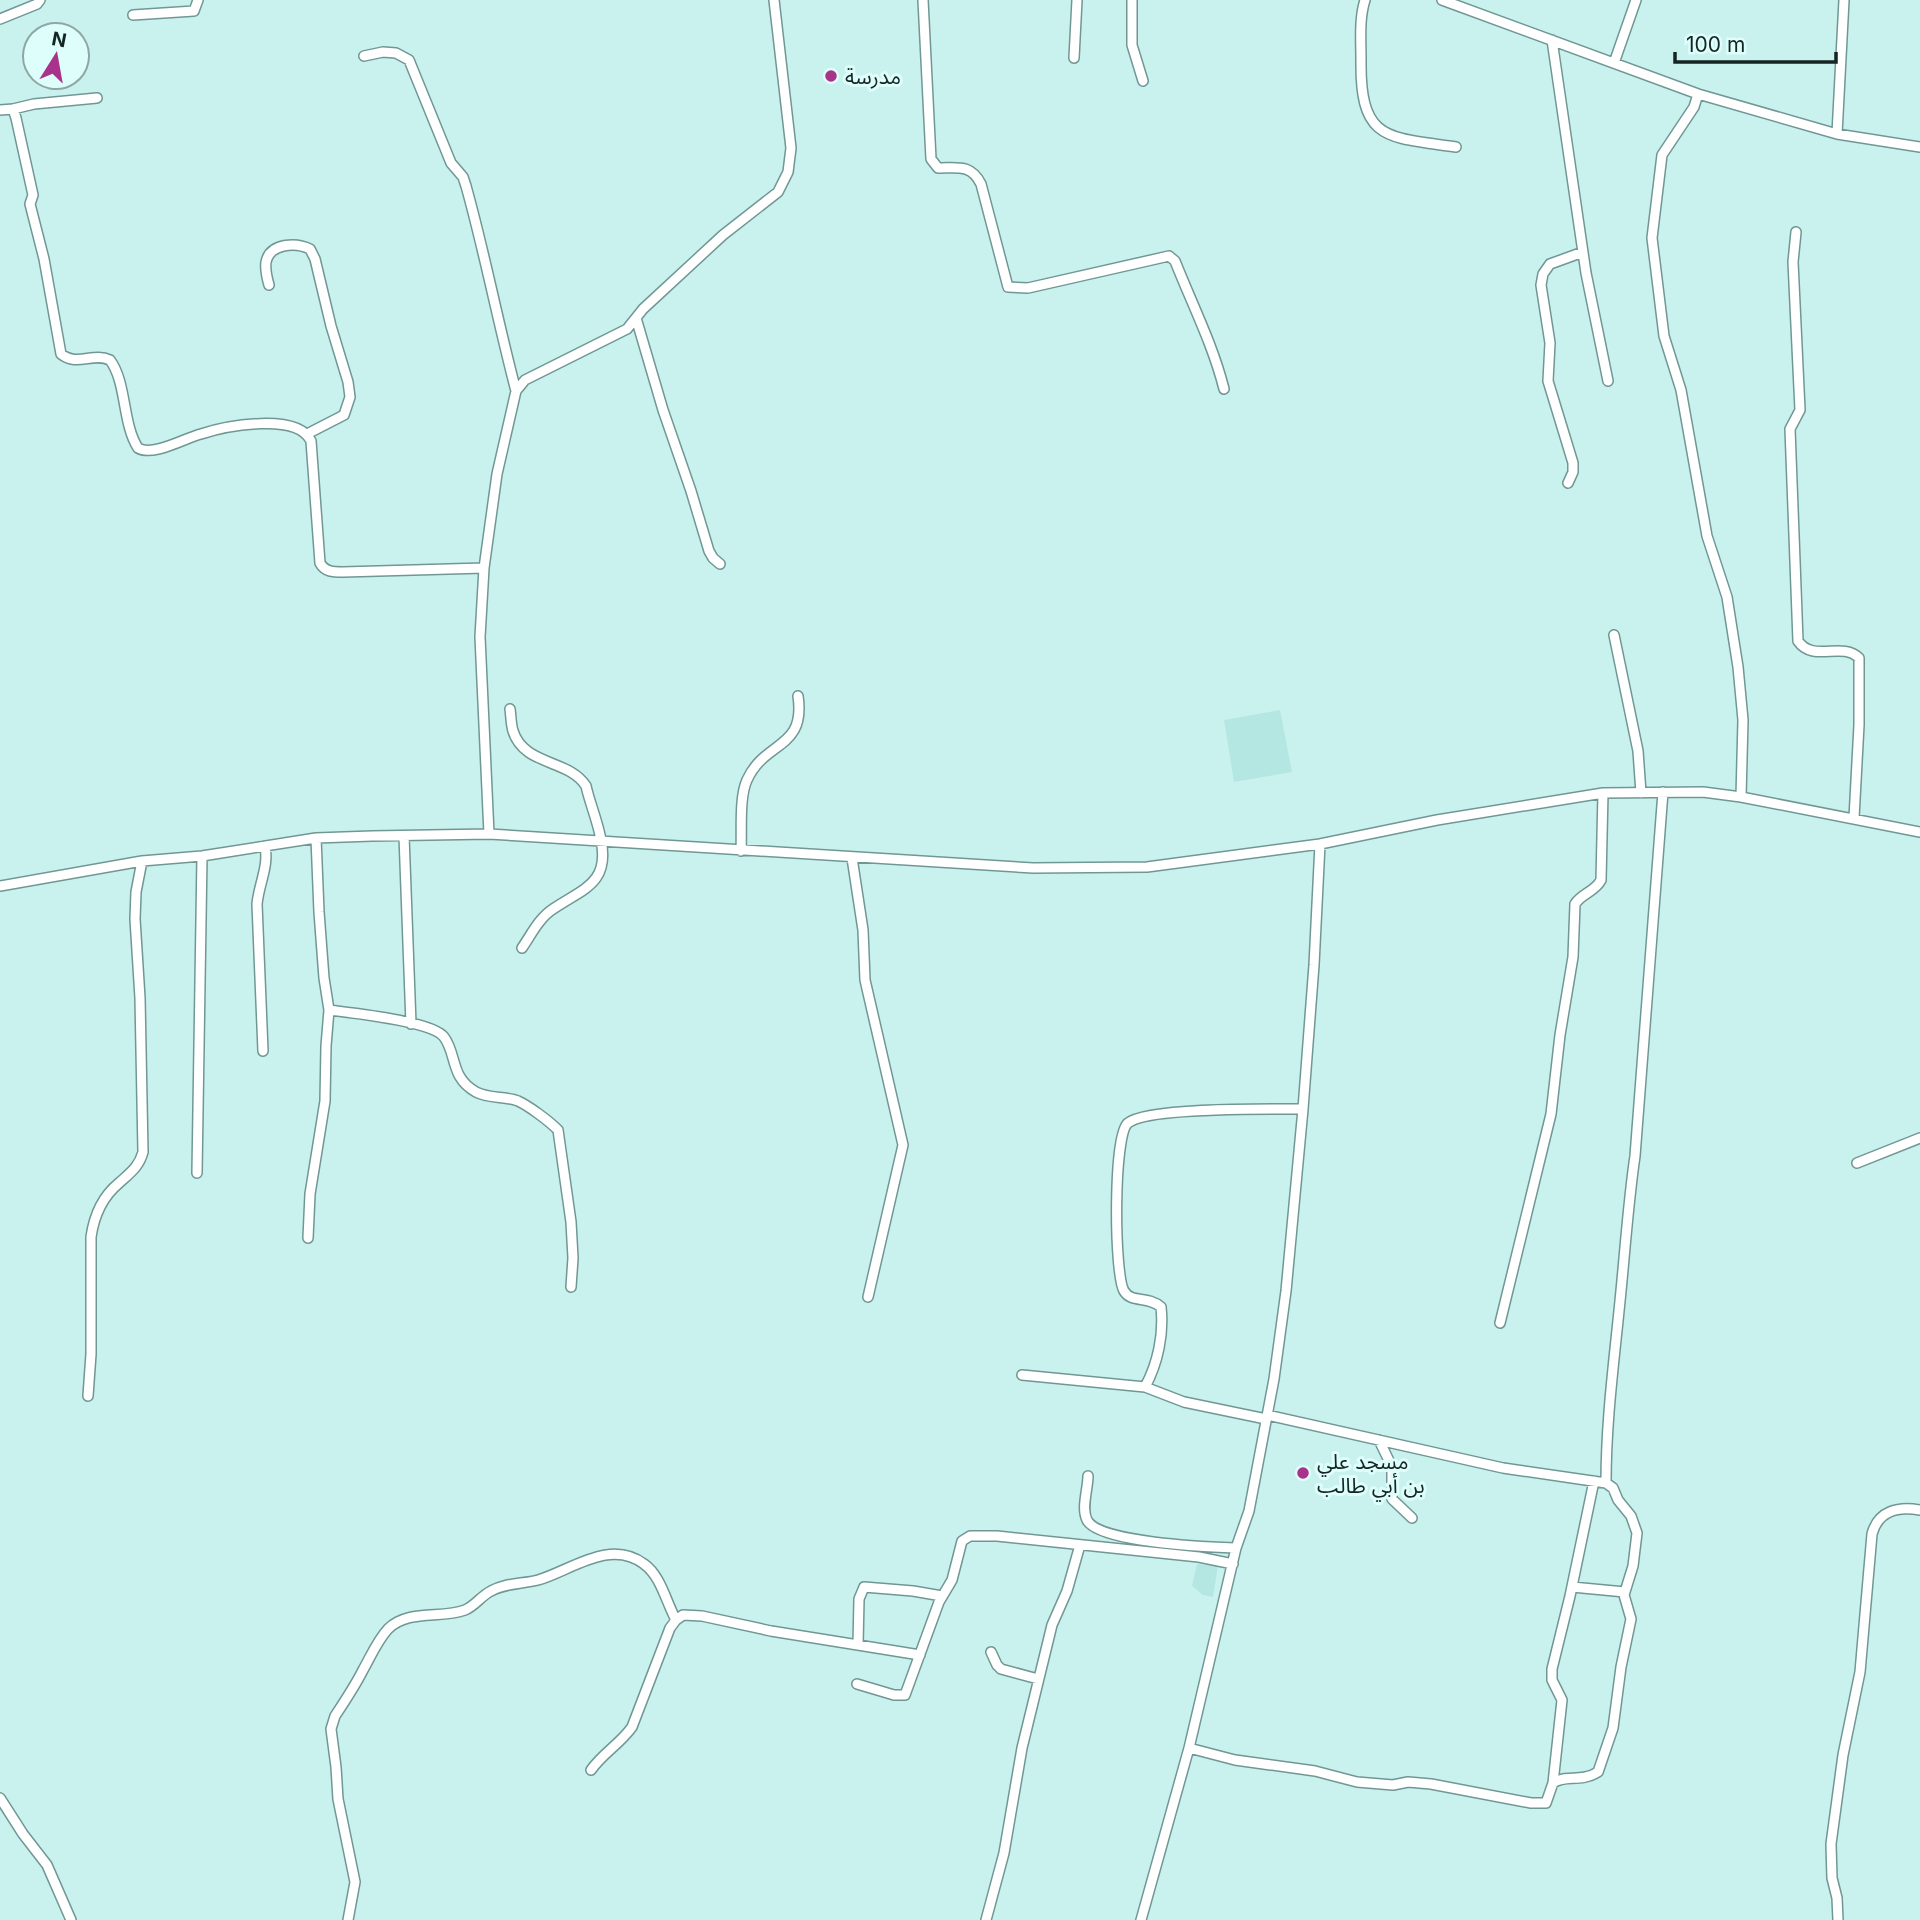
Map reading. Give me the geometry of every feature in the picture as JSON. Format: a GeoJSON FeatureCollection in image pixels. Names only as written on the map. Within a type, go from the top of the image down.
{"type":"FeatureCollection","features":[{"type":"Feature","properties":{"kind":"street"},"geometry":{"type":"LineString","coordinates":[[0,19],[37,4],[40,0]]}},
{"type":"Feature","properties":{"kind":"street"},"geometry":{"type":"LineString","coordinates":[[133,15],[194,11],[198,0]]}},
{"type":"Feature","properties":{"kind":"street"},"geometry":{"type":"LineString","coordinates":[[489,834],[480,636],[484,568],[497,474],[516,391],[525,380],[627,329],[723,235],[778,192],[788,172],[790,148],[774,0]]}},
{"type":"Feature","properties":{"kind":"street"},"geometry":{"type":"LineString","coordinates":[[923,0],[932,159],[938,168],[968,169],[976,174],[1008,287],[1028,288],[1169,256],[1175,261],[1215,355],[1224,389]]}},
{"type":"Feature","properties":{"kind":"street"},"geometry":{"type":"LineString","coordinates":[[1074,58],[1077,0]]}},
{"type":"Feature","properties":{"kind":"street"},"geometry":{"type":"LineString","coordinates":[[1132,0],[1132,45],[1143,81]]}},
{"type":"Feature","properties":{"kind":"street"},"geometry":{"type":"LineString","coordinates":[[1365,0],[1361,22],[1361,71],[1363,100],[1368,117],[1374,125],[1395,136],[1456,147]]}},
{"type":"Feature","properties":{"kind":"street"},"geometry":{"type":"LineString","coordinates":[[1442,0],[1698,94],[1837,134],[1920,147]]}},
{"type":"Feature","properties":{"kind":"street"},"geometry":{"type":"LineString","coordinates":[[1614,63],[1636,0]]}},
{"type":"Feature","properties":{"kind":"street"},"geometry":{"type":"LineString","coordinates":[[1837,134],[1844,0]]}},
{"type":"Feature","properties":{"kind":"street"},"geometry":{"type":"LineString","coordinates":[[1552,40],[1583,252],[1608,381]]}},
{"type":"Feature","properties":{"kind":"street"},"geometry":{"type":"LineString","coordinates":[[364,56],[383,52],[396,53],[409,61],[419,80],[451,163],[463,177],[466,186],[516,391]]}},
{"type":"Feature","properties":{"kind":"street"},"geometry":{"type":"LineString","coordinates":[[1698,94],[1694,107],[1662,155],[1652,238],[1664,336],[1678,378],[1689,428],[1707,536],[1727,597],[1743,720],[1741,797]]}},
{"type":"Feature","properties":{"kind":"street"},"geometry":{"type":"LineString","coordinates":[[0,110],[97,98]]}},
{"type":"Feature","properties":{"kind":"street"},"geometry":{"type":"LineString","coordinates":[[13,109],[33,195],[30,204],[44,259],[61,355],[73,361],[104,357],[110,360],[116,371],[124,407],[138,448],[152,451],[202,433],[254,424],[286,426],[307,434],[311,441],[320,563],[323,568],[343,572],[484,568]]}},
{"type":"Feature","properties":{"kind":"street"},"geometry":{"type":"LineString","coordinates":[[1796,232],[1793,262],[1800,410],[1790,429],[1798,641],[1802,647],[1812,652],[1852,652],[1859,658],[1859,737],[1854,818]]}},
{"type":"Feature","properties":{"kind":"street"},"geometry":{"type":"LineString","coordinates":[[269,285],[265,265],[268,256],[276,249],[290,244],[310,248],[321,280],[350,397],[344,415],[307,434]]}},
{"type":"Feature","properties":{"kind":"street"},"geometry":{"type":"LineString","coordinates":[[1568,483],[1573,472],[1573,463],[1548,382],[1550,342],[1541,285],[1543,274],[1550,264],[1583,252]]}},
{"type":"Feature","properties":{"kind":"street"},"geometry":{"type":"LineString","coordinates":[[636,318],[709,551],[720,564]]}},
{"type":"Feature","properties":{"kind":"street"},"geometry":{"type":"LineString","coordinates":[[1614,635],[1638,751],[1641,793]]}},
{"type":"Feature","properties":{"kind":"street"},"geometry":{"type":"LineString","coordinates":[[741,851],[746,781],[765,756],[792,735],[800,712],[798,696]]}},
{"type":"Feature","properties":{"kind":"street"},"geometry":{"type":"LineString","coordinates":[[510,709],[513,731],[520,745],[530,754],[582,780],[602,842],[601,868],[596,880],[588,889],[542,918],[522,948]]}},
{"type":"Feature","properties":{"kind":"street"},"geometry":{"type":"LineString","coordinates":[[1606,1483],[1606,1430],[1621,1298],[1627,1211],[1635,1156],[1663,792]]}},
{"type":"Feature","properties":{"kind":"street"},"geometry":{"type":"LineString","coordinates":[[0,886],[142,861],[202,856],[316,838],[489,834],[1033,868],[1147,867],[1320,844],[1437,820],[1603,793],[1703,792],[1920,832]]}},
{"type":"Feature","properties":{"kind":"street"},"geometry":{"type":"LineString","coordinates":[[1500,1323],[1550,1114],[1573,957],[1575,904],[1579,897],[1597,887],[1601,880],[1603,793]]}},
{"type":"Feature","properties":{"kind":"street"},"geometry":{"type":"LineString","coordinates":[[404,836],[411,1024]]}},
{"type":"Feature","properties":{"kind":"street"},"geometry":{"type":"LineString","coordinates":[[308,1238],[310,1194],[325,1101],[330,1010],[324,978],[316,838]]}},
{"type":"Feature","properties":{"kind":"street"},"geometry":{"type":"LineString","coordinates":[[1141,1920],[1189,1748],[1236,1548],[1249,1511],[1280,1340],[1303,1109],[1320,844]]}},
{"type":"Feature","properties":{"kind":"street"},"geometry":{"type":"LineString","coordinates":[[263,1051],[257,904],[258,891],[267,866],[265,846]]}},
{"type":"Feature","properties":{"kind":"street"},"geometry":{"type":"LineString","coordinates":[[197,1173],[202,856]]}},
{"type":"Feature","properties":{"kind":"street"},"geometry":{"type":"LineString","coordinates":[[852,858],[863,930],[865,980],[903,1145],[868,1297]]}},
{"type":"Feature","properties":{"kind":"street"},"geometry":{"type":"LineString","coordinates":[[88,1396],[91,1354],[91,1237],[94,1219],[107,1195],[138,1166],[143,1152],[140,998],[135,919],[136,892],[142,861]]}},
{"type":"Feature","properties":{"kind":"street"},"geometry":{"type":"LineString","coordinates":[[330,1010],[437,1030],[446,1038],[457,1072],[464,1083],[476,1092],[517,1101],[558,1130],[571,1222],[571,1287]]}},
{"type":"Feature","properties":{"kind":"street"},"geometry":{"type":"LineString","coordinates":[[1145,1387],[1153,1369],[1163,1324],[1161,1307],[1153,1301],[1132,1299],[1125,1294],[1121,1285],[1117,1233],[1118,1148],[1126,1124],[1136,1118],[1168,1113],[1240,1108],[1303,1109]]}},
{"type":"Feature","properties":{"kind":"street"},"geometry":{"type":"LineString","coordinates":[[1857,1163],[1920,1138]]}},
{"type":"Feature","properties":{"kind":"street"},"geometry":{"type":"LineString","coordinates":[[1022,1375],[1145,1387],[1184,1402],[1379,1440],[1503,1468],[1606,1483],[1614,1488],[1618,1500],[1637,1528],[1633,1566],[1625,1592],[1631,1619],[1613,1728],[1600,1769],[1584,1779],[1559,1779],[1553,1783]]}},
{"type":"Feature","properties":{"kind":"street"},"geometry":{"type":"LineString","coordinates":[[1379,1440],[1392,1467],[1392,1499],[1412,1518]]}},
{"type":"Feature","properties":{"kind":"street"},"geometry":{"type":"LineString","coordinates":[[1088,1476],[1086,1516],[1089,1524],[1096,1529],[1139,1541],[1236,1548]]}},
{"type":"Feature","properties":{"kind":"street"},"geometry":{"type":"LineString","coordinates":[[1189,1748],[1235,1760],[1315,1771],[1357,1782],[1432,1784],[1538,1804],[1546,1803],[1553,1783],[1562,1700],[1552,1680],[1552,1669],[1594,1482]]}},
{"type":"Feature","properties":{"kind":"street"},"geometry":{"type":"LineString","coordinates":[[1838,1920],[1837,1898],[1832,1878],[1831,1844],[1843,1755],[1860,1672],[1872,1534],[1874,1525],[1888,1512],[1898,1508],[1920,1510]]}},
{"type":"Feature","properties":{"kind":"street"},"geometry":{"type":"LineString","coordinates":[[858,1684],[904,1696],[914,1676],[919,1655],[942,1596],[952,1580],[962,1541],[967,1537],[984,1534],[1199,1557],[1233,1564]]}},
{"type":"Feature","properties":{"kind":"street"},"geometry":{"type":"LineString","coordinates":[[986,1920],[1004,1853],[1022,1748],[1038,1679],[1052,1625],[1067,1591],[1080,1545]]}},
{"type":"Feature","properties":{"kind":"street"},"geometry":{"type":"LineString","coordinates":[[348,1920],[355,1882],[338,1800],[331,1729],[335,1716],[388,1629],[405,1620],[468,1609],[483,1595],[497,1588],[551,1575],[582,1560],[609,1556],[621,1556],[644,1563],[653,1573],[676,1620]]}},
{"type":"Feature","properties":{"kind":"street"},"geometry":{"type":"LineString","coordinates":[[858,1645],[859,1599],[864,1587],[942,1596]]}},
{"type":"Feature","properties":{"kind":"street"},"geometry":{"type":"LineString","coordinates":[[1572,1587],[1625,1592]]}},
{"type":"Feature","properties":{"kind":"street"},"geometry":{"type":"LineString","coordinates":[[591,1769],[624,1739],[632,1727],[664,1642],[676,1620],[683,1615],[702,1616],[771,1631],[919,1655]]}},
{"type":"Feature","properties":{"kind":"street"},"geometry":{"type":"LineString","coordinates":[[991,1651],[1001,1669],[1038,1679]]}},
{"type":"Feature","properties":{"kind":"street"},"geometry":{"type":"LineString","coordinates":[[0,1798],[47,1865],[71,1920]]}},
{"type":"Feature","properties":{"kind":"shaded area"},"geometry":{"type":"Polygon","coordinates":[[[1280,710],[1292,772],[1234,782],[1224,720],[1280,710]]]}},
{"type":"Feature","properties":{"kind":"shaded area"},"geometry":{"type":"Polygon","coordinates":[[[1197,1564],[1218,1566],[1213,1597],[1203,1595],[1192,1586],[1197,1564]]]}},
{"type":"Feature","properties":{"kind":"place","name":"مدرسة"},"geometry":{"type":"Point","coordinates":[831,76]}},
{"type":"Feature","properties":{"kind":"place","name":"مسجد علي بن أبي طالب"},"geometry":{"type":"Point","coordinates":[1303,1473]}}]}
